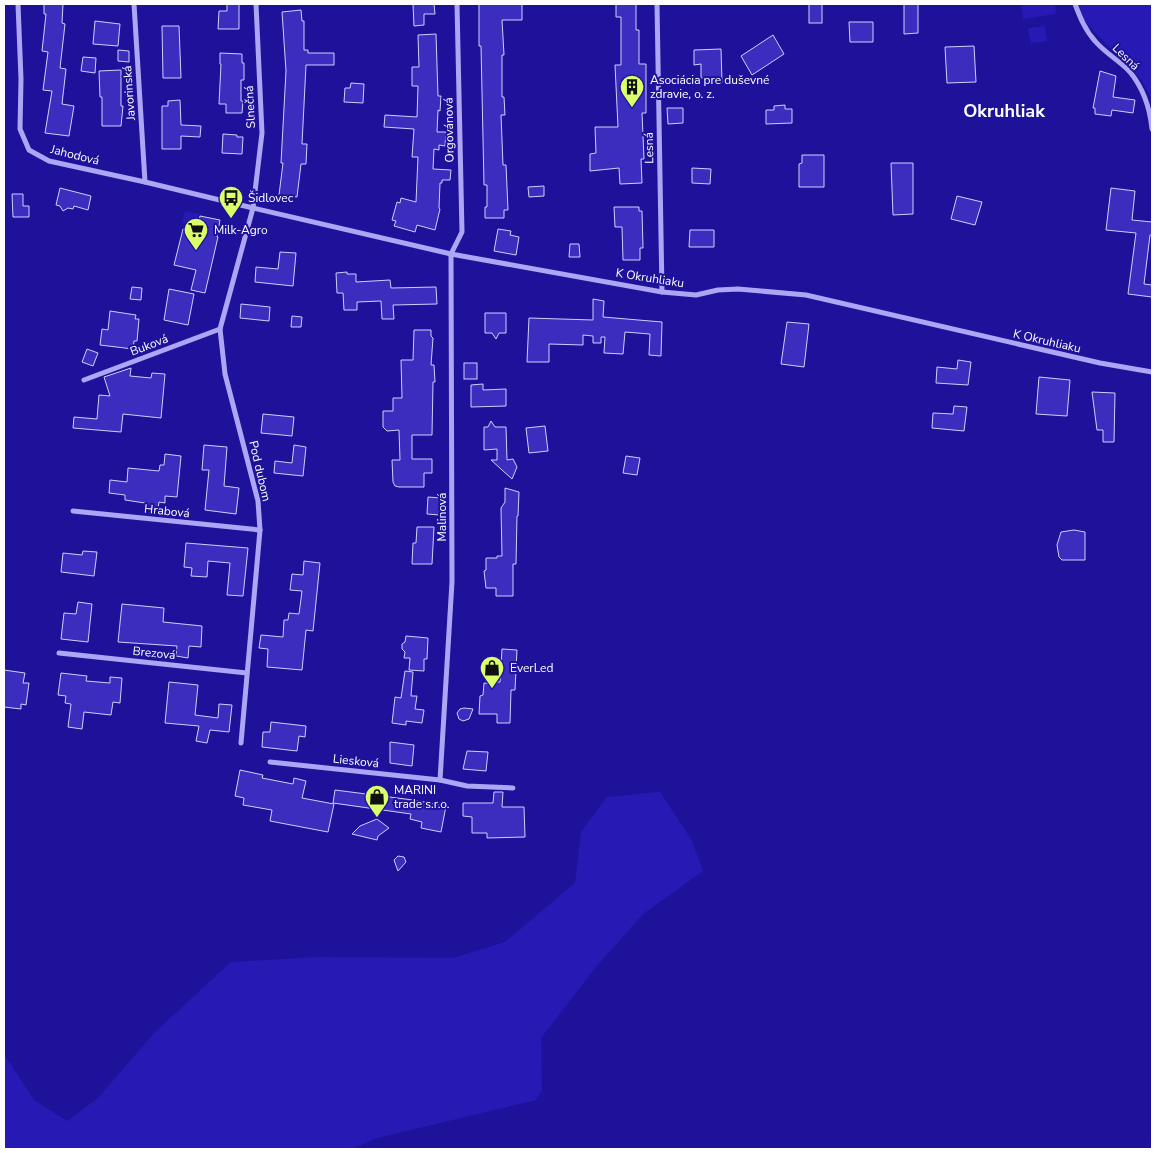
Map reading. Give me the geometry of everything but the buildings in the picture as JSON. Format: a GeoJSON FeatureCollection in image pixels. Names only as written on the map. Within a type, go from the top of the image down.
{"type":"FeatureCollection","features":[{"type":"Feature","properties":{"kind":"street","name":"Jahodová"},"geometry":{"type":"LineString","coordinates":[[18,4],[21,79],[20,129],[29,150],[49,161],[145,182]]}},
{"type":"Feature","properties":{"kind":"street","name":"Javorinská"},"geometry":{"type":"LineString","coordinates":[[134,4],[145,182]]}},
{"type":"Feature","properties":{"kind":"street","name":"Slnečná"},"geometry":{"type":"LineString","coordinates":[[253,208],[262,133],[256,4]]}},
{"type":"Feature","properties":{"kind":"street","name":"Orgovánová"},"geometry":{"type":"LineString","coordinates":[[451,254],[462,232],[456,4]]}},
{"type":"Feature","properties":{"kind":"street","name":"Lesná"},"geometry":{"type":"LineString","coordinates":[[657,4],[662,292]]}},
{"type":"Feature","properties":{"kind":"street","name":"Lesná"},"geometry":{"type":"LineString","coordinates":[[1075,4],[1083,25],[1095,42],[1129,72],[1140,88],[1151,116],[1152,129]]}},
{"type":"Feature","properties":{"kind":"street","name":"K Okruhliaku"},"geometry":{"type":"LineString","coordinates":[[145,182],[451,254],[662,292],[696,295],[718,290],[738,289],[806,294],[1100,363],[1152,372]]}},
{"type":"Feature","properties":{"kind":"street","name":"Pod dubom"},"geometry":{"type":"LineString","coordinates":[[241,743],[260,530],[258,501],[226,374],[220,329],[253,208]]}},
{"type":"Feature","properties":{"kind":"street","name":"Malinová"},"geometry":{"type":"LineString","coordinates":[[440,780],[452,582],[451,254]]}},
{"type":"Feature","properties":{"kind":"street","name":"Buková"},"geometry":{"type":"LineString","coordinates":[[84,380],[220,329]]}},
{"type":"Feature","properties":{"kind":"street","name":"Hrabová"},"geometry":{"type":"LineString","coordinates":[[73,511],[260,530]]}},
{"type":"Feature","properties":{"kind":"street","name":"Brezová"},"geometry":{"type":"LineString","coordinates":[[59,653],[247,673]]}},
{"type":"Feature","properties":{"kind":"street","name":"Liesková"},"geometry":{"type":"LineString","coordinates":[[270,762],[440,780],[467,786],[513,788]]}},
{"type":"Feature","properties":{"kind":"shaded area"},"geometry":{"type":"Polygon","coordinates":[[[1021,4],[1055,4],[1056,14],[1023,19],[1021,4]]]}},
{"type":"Feature","properties":{"kind":"shaded area"},"geometry":{"type":"Polygon","coordinates":[[[1078,4],[1152,4],[1152,98],[1139,77],[1086,23],[1078,4]]]}},
{"type":"Feature","properties":{"kind":"shaded area"},"geometry":{"type":"Polygon","coordinates":[[[1045,26],[1047,41],[1031,43],[1028,28],[1045,26]]]}},
{"type":"Feature","properties":{"kind":"shaded area"},"geometry":{"type":"Polygon","coordinates":[[[185,211],[199,214],[196,226],[182,223],[185,211]]]}},
{"type":"Feature","properties":{"kind":"shaded area"},"geometry":{"type":"Polygon","coordinates":[[[660,792],[691,839],[703,871],[643,914],[595,968],[541,1038],[542,1090],[536,1100],[377,1138],[353,1149],[4,1149],[4,1054],[34,1100],[67,1121],[98,1098],[155,1032],[231,962],[317,957],[453,958],[505,942],[575,883],[581,832],[607,797],[660,792]]]}},
{"type":"Feature","properties":{"kind":"place","name":"Asociácia pre duševné zdravie, o. z."},"geometry":{"type":"Point","coordinates":[632,108]}},
{"type":"Feature","properties":{"kind":"place","name":"Šidlovec"},"geometry":{"type":"Point","coordinates":[231,219]}},
{"type":"Feature","properties":{"kind":"place","name":"Milk-Agro"},"geometry":{"type":"Point","coordinates":[196,251]}},
{"type":"Feature","properties":{"kind":"place","name":"EverLed"},"geometry":{"type":"Point","coordinates":[492,689]}},
{"type":"Feature","properties":{"kind":"place","name":"MARINI trade s.r.o."},"geometry":{"type":"Point","coordinates":[377,818]}},
{"type":"Feature","properties":{"kind":"district","name":"Okruhliak"},"geometry":{"type":"Point","coordinates":[1004,111]}}]}
